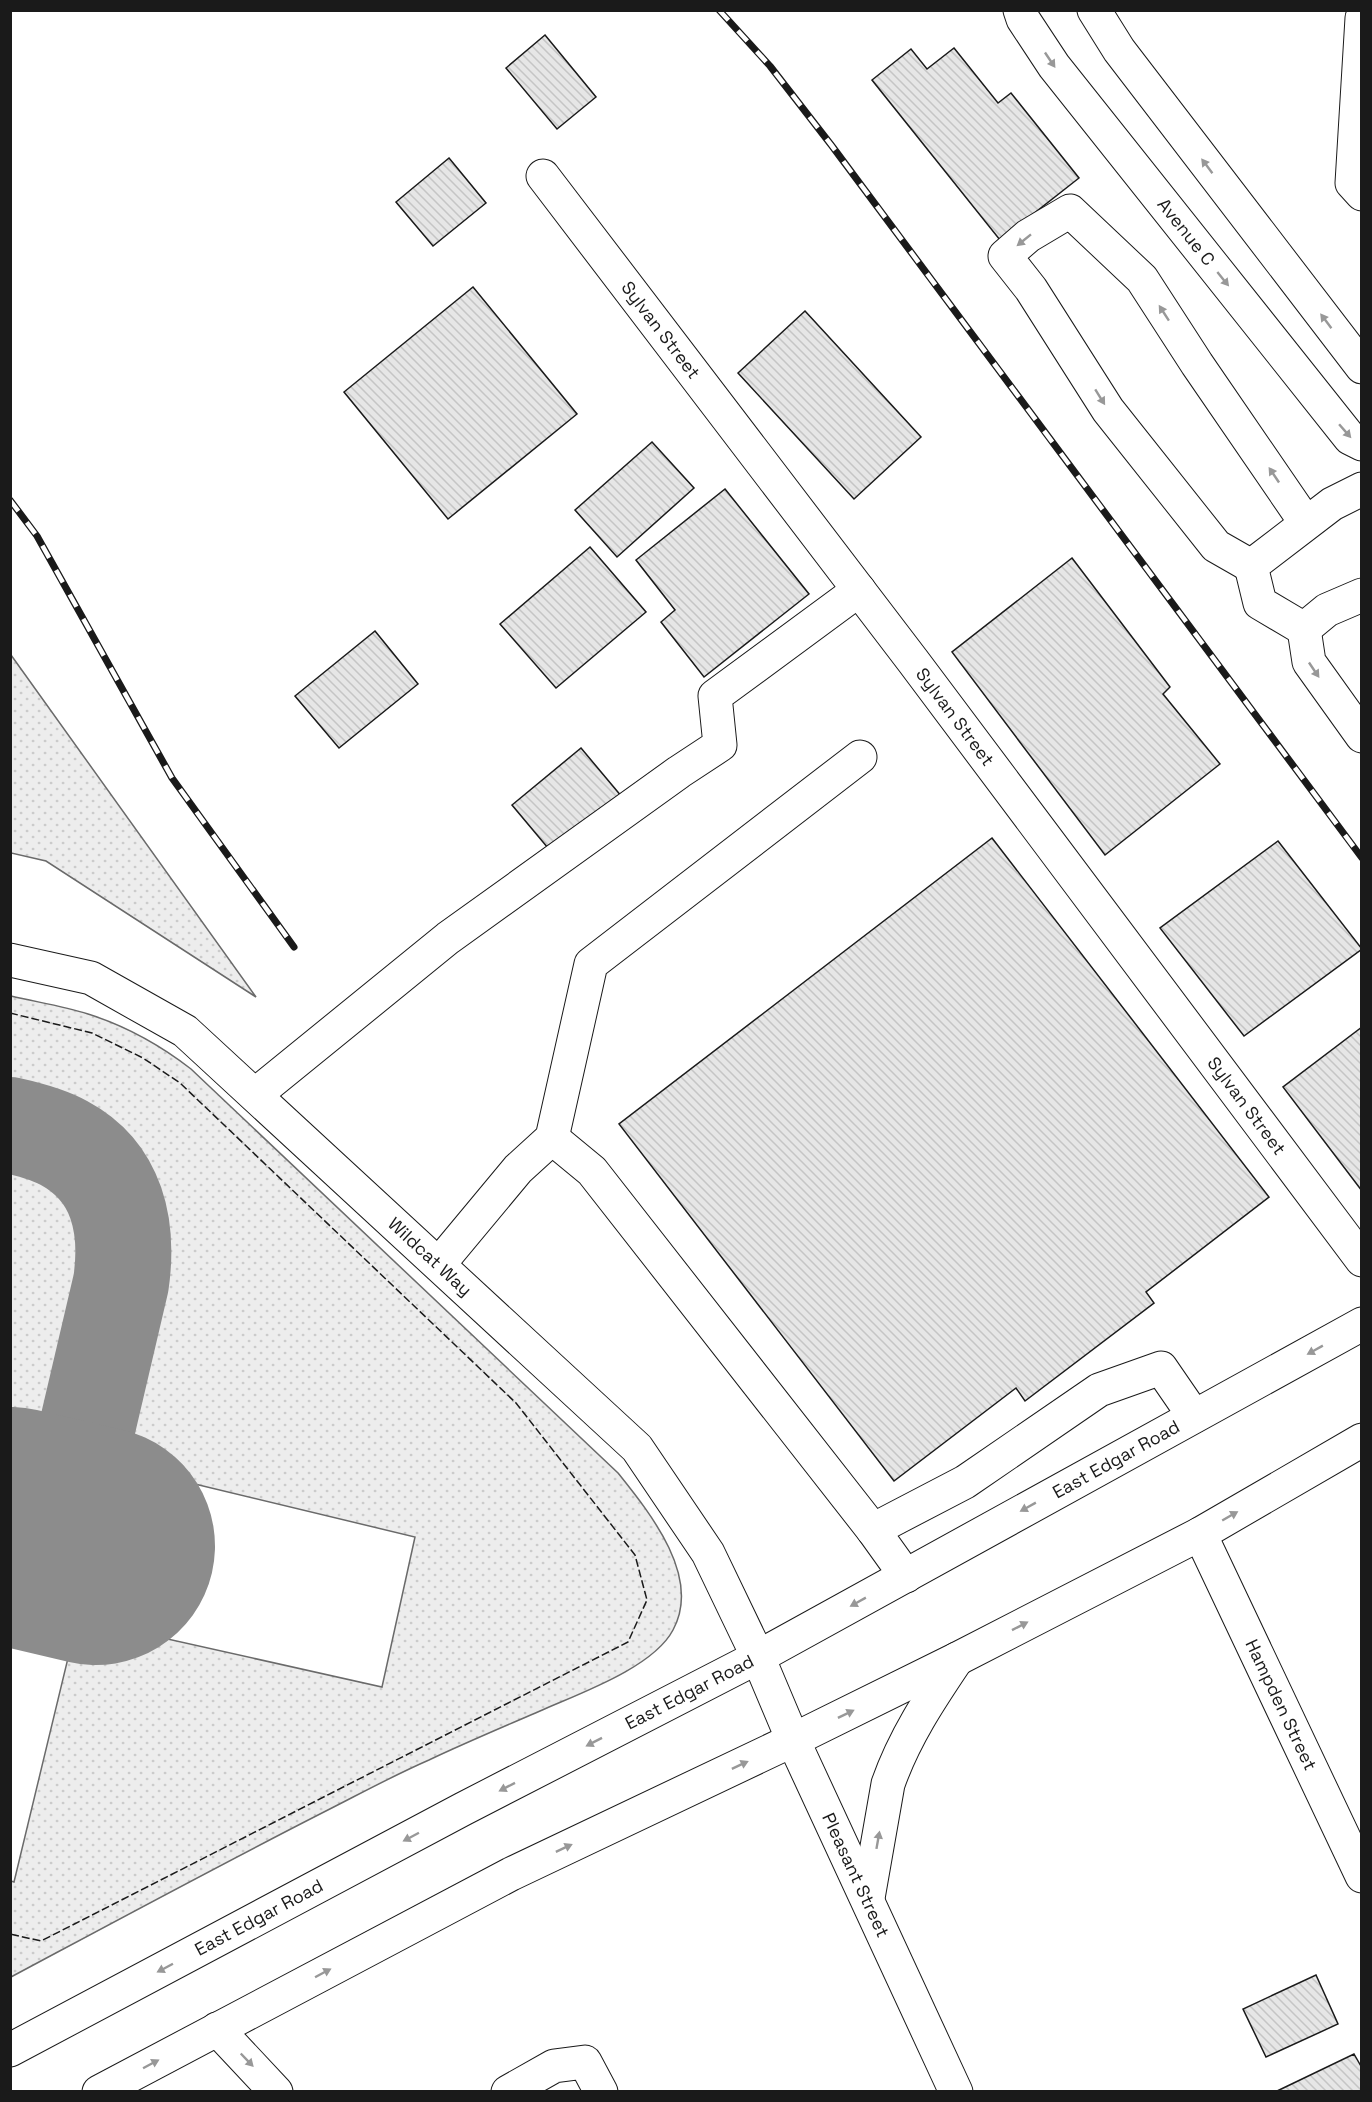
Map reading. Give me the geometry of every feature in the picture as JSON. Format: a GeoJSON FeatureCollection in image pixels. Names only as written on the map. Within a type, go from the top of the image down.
{"type":"FeatureCollection","features":[{"type":"Feature","properties":{"kind":"main road","name":"Avenue C"},"geometry":{"type":"LineString","coordinates":[[1020,10],[1023,19],[1054,66],[1350,438],[1362,444]]}},
{"type":"Feature","properties":{"kind":"main road"},"geometry":{"type":"LineString","coordinates":[[1094,10],[1119,50],[1362,367]]}},
{"type":"Feature","properties":{"kind":"main road"},"geometry":{"type":"LineString","coordinates":[[1362,18],[1359,109],[1352,183],[1362,194]]}},
{"type":"Feature","properties":{"kind":"main road","name":"Sylvan Street"},"geometry":{"type":"LineString","coordinates":[[543,176],[859,590],[1362,1260]]}},
{"type":"Feature","properties":{"kind":"main road"},"geometry":{"type":"LineString","coordinates":[[1304,629],[1260,603],[1251,566],[1216,546],[1108,410],[1031,289],[1005,256],[1028,236],[1070,211],[1142,279],[1306,523]]}},
{"type":"Feature","properties":{"kind":"main road"},"geometry":{"type":"LineString","coordinates":[[1251,566],[1332,504],[1362,489]]}},
{"type":"Feature","properties":{"kind":"main road"},"geometry":{"type":"LineString","coordinates":[[255,1095],[448,938],[720,745],[715,696],[859,590]]}},
{"type":"Feature","properties":{"kind":"main road"},"geometry":{"type":"LineString","coordinates":[[1304,629],[1327,610],[1362,595]]}},
{"type":"Feature","properties":{"kind":"main road"},"geometry":{"type":"LineString","coordinates":[[1304,629],[1309,662],[1362,736]]}},
{"type":"Feature","properties":{"kind":"main road"},"geometry":{"type":"LineString","coordinates":[[438,1264],[518,1169],[552,1138],[591,964],[860,757]]}},
{"type":"Feature","properties":{"kind":"main road","name":"Wildcat Way"},"geometry":{"type":"LineString","coordinates":[[10,960],[91,978],[185,1031],[637,1448],[708,1552],[758,1657]]}},
{"type":"Feature","properties":{"kind":"main road"},"geometry":{"type":"LineString","coordinates":[[552,1138],[592,1171],[873,1530],[906,1576]]}},
{"type":"Feature","properties":{"kind":"main road","name":"East Edgar Road"},"geometry":{"type":"LineString","coordinates":[[10,2050],[463,1809],[758,1657],[1362,1324]]}},
{"type":"Feature","properties":{"kind":"main road"},"geometry":{"type":"LineString","coordinates":[[873,1530],[965,1482],[1099,1390],[1161,1368],[1194,1416]]}},
{"type":"Feature","properties":{"kind":"main road"},"geometry":{"type":"LineString","coordinates":[[99,2091],[511,1874],[793,1740],[1200,1534],[1362,1440]]}},
{"type":"Feature","properties":{"kind":"main road","name":"Hampden Street"},"geometry":{"type":"LineString","coordinates":[[1200,1534],[1362,1876]]}},
{"type":"Feature","properties":{"kind":"main road","name":"Pleasant Street"},"geometry":{"type":"LineString","coordinates":[[758,1657],[793,1740],[956,2091]]}},
{"type":"Feature","properties":{"kind":"main road"},"geometry":{"type":"LineString","coordinates":[[868,1898],[888,1784],[894,1767],[918,1718],[957,1659]]}},
{"type":"Feature","properties":{"kind":"main road"},"geometry":{"type":"LineString","coordinates":[[217,2029],[276,2091]]}},
{"type":"Feature","properties":{"kind":"main road"},"geometry":{"type":"LineString","coordinates":[[508,2091],[554,2066],[585,2062],[602,2091]]}},
{"type":"Feature","properties":{"kind":"shaded area"},"geometry":{"type":"Polygon","coordinates":[[[11,655],[256,997],[46,861],[11,853],[11,655]]]}},
{"type":"Feature","properties":{"kind":"shaded area"},"geometry":{"type":"Polygon","coordinates":[[[11,996],[79,1011],[116,1024],[155,1044],[191,1069],[618,1473],[657,1526],[677,1568],[681,1589],[680,1610],[673,1630],[663,1644],[632,1668],[594,1688],[388,1779],[11,1977],[11,1881],[14,1882],[75,1629],[80,1622],[87,1621],[382,1687],[415,1537],[174,1479],[150,1472],[135,1457],[123,1440],[120,1421],[155,1269],[154,1222],[139,1179],[128,1160],[113,1143],[76,1115],[61,1108],[11,1095],[11,996]]]}},
{"type":"Feature","properties":{"kind":"shaded area"},"geometry":{"type":"Polygon","coordinates":[[[11,1157],[41,1167],[68,1185],[87,1210],[96,1241],[96,1260],[92,1280],[60,1408],[56,1417],[45,1425],[11,1417],[11,1157]]]}},
{"type":"Feature","properties":{"kind":"building"},"geometry":{"type":"Polygon","coordinates":[[[545,35],[596,97],[557,129],[506,68],[545,35]]]}},
{"type":"Feature","properties":{"kind":"building"},"geometry":{"type":"Polygon","coordinates":[[[954,48],[998,103],[1011,93],[1079,178],[1000,240],[872,80],[911,49],[927,69],[954,48]]]}},
{"type":"Feature","properties":{"kind":"building"},"geometry":{"type":"Polygon","coordinates":[[[449,158],[486,203],[433,246],[396,202],[449,158]]]}},
{"type":"Feature","properties":{"kind":"building"},"geometry":{"type":"Polygon","coordinates":[[[473,287],[577,414],[448,519],[344,392],[473,287]]]}},
{"type":"Feature","properties":{"kind":"building"},"geometry":{"type":"Polygon","coordinates":[[[805,311],[921,437],[854,499],[738,373],[805,311]]]}},
{"type":"Feature","properties":{"kind":"building"},"geometry":{"type":"Polygon","coordinates":[[[652,442],[694,488],[617,557],[575,510],[652,442]]]}},
{"type":"Feature","properties":{"kind":"building"},"geometry":{"type":"Polygon","coordinates":[[[725,489],[809,594],[704,677],[661,622],[675,610],[636,560],[725,489]]]}},
{"type":"Feature","properties":{"kind":"building"},"geometry":{"type":"Polygon","coordinates":[[[590,547],[646,612],[556,688],[500,624],[590,547]]]}},
{"type":"Feature","properties":{"kind":"building"},"geometry":{"type":"Polygon","coordinates":[[[1072,558],[1170,687],[1163,694],[1220,764],[1105,855],[952,652],[1072,558]]]}},
{"type":"Feature","properties":{"kind":"building"},"geometry":{"type":"Polygon","coordinates":[[[375,631],[418,684],[339,748],[295,696],[375,631]]]}},
{"type":"Feature","properties":{"kind":"building"},"geometry":{"type":"Polygon","coordinates":[[[581,748],[622,797],[553,854],[512,805],[581,748]]]}},
{"type":"Feature","properties":{"kind":"building"},"geometry":{"type":"Polygon","coordinates":[[[992,838],[1269,1197],[1146,1292],[1154,1303],[1025,1401],[1016,1388],[894,1481],[619,1124],[992,838]]]}},
{"type":"Feature","properties":{"kind":"building"},"geometry":{"type":"Polygon","coordinates":[[[1278,841],[1362,949],[1244,1036],[1160,928],[1278,841]]]}},
{"type":"Feature","properties":{"kind":"building"},"geometry":{"type":"Polygon","coordinates":[[[1362,1027],[1362,1191],[1283,1087],[1362,1027]]]}},
{"type":"Feature","properties":{"kind":"building"},"geometry":{"type":"Polygon","coordinates":[[[1316,1975],[1338,2024],[1266,2057],[1243,2009],[1316,1975]]]}},
{"type":"Feature","properties":{"kind":"building"},"geometry":{"type":"Polygon","coordinates":[[[1354,2054],[1362,2068],[1362,2092],[1275,2092],[1354,2054]]]}},
{"type":"Feature","properties":{"kind":"taxiway"},"geometry":{"type":"LineString","coordinates":[[10,1125],[51,1137],[82,1155],[97,1169],[108,1185],[121,1222],[123,1242],[121,1283],[61,1539]]}},
{"type":"Feature","properties":{"kind":"runway"},"geometry":{"type":"LineString","coordinates":[[10,1526],[96,1546]]}},
{"type":"Feature","properties":{"kind":"railway"},"geometry":{"type":"LineString","coordinates":[[719,10],[770,66],[832,146],[1362,858]]}},
{"type":"Feature","properties":{"kind":"railway"},"geometry":{"type":"LineString","coordinates":[[10,500],[37,536],[172,778],[294,947]]}},
{"type":"Feature","properties":{"kind":"fence"},"geometry":{"type":"LineString","coordinates":[[10,1013],[92,1033],[143,1058],[180,1083],[516,1403],[635,1555],[647,1600],[628,1642],[41,1941],[10,1934]]}}]}
